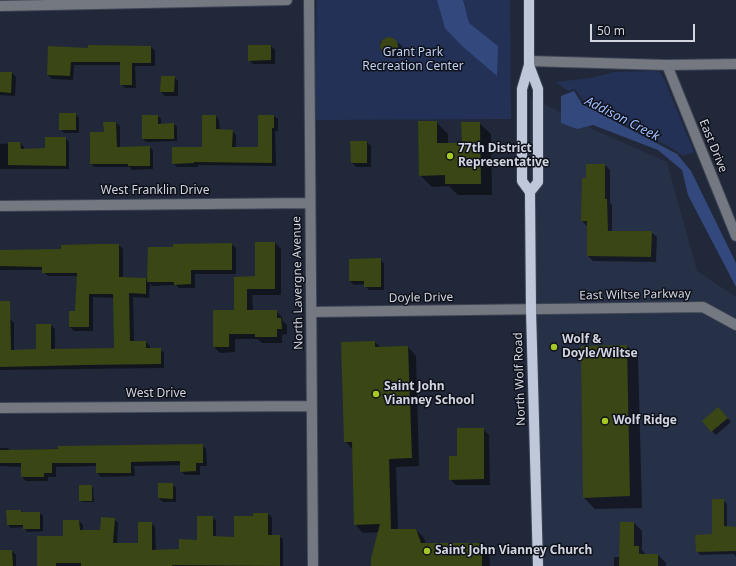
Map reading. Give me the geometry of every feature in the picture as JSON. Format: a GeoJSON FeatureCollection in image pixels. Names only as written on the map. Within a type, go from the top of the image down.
{"type":"FeatureCollection","features":[{"type":"Feature","properties":{"kind":"main road","name":"North Wolf Road"},"geometry":{"type":"LineString","coordinates":[[529,0],[529,63],[522,89],[522,181],[530,192],[530,310],[538,566]]}},
{"type":"Feature","properties":{"kind":"main road","name":"North Wolf Road"},"geometry":{"type":"LineString","coordinates":[[529,63],[538,89],[538,182],[530,192]]}},
{"type":"Feature","properties":{"kind":"street"},"geometry":{"type":"LineString","coordinates":[[0,6],[287,0]]}},
{"type":"Feature","properties":{"kind":"street","name":"North Lavergne Avenue"},"geometry":{"type":"LineString","coordinates":[[309,0],[313,566]]}},
{"type":"Feature","properties":{"kind":"street"},"geometry":{"type":"LineString","coordinates":[[529,63],[736,64]]}},
{"type":"Feature","properties":{"kind":"street","name":"East Drive"},"geometry":{"type":"LineString","coordinates":[[667,64],[736,236]]}},
{"type":"Feature","properties":{"kind":"street","name":"West Franklin Drive"},"geometry":{"type":"LineString","coordinates":[[0,206],[310,203]]}},
{"type":"Feature","properties":{"kind":"street","name":"East Wiltse Parkway"},"geometry":{"type":"LineString","coordinates":[[530,310],[703,307],[736,325]]}},
{"type":"Feature","properties":{"kind":"street","name":"Doyle Drive"},"geometry":{"type":"LineString","coordinates":[[312,312],[530,310]]}},
{"type":"Feature","properties":{"kind":"street","name":"West Drive"},"geometry":{"type":"LineString","coordinates":[[0,408],[311,406]]}},
{"type":"Feature","properties":{"kind":"shaded area"},"geometry":{"type":"Polygon","coordinates":[[[437,0],[463,0],[469,23],[498,46],[497,76],[461,45],[445,28],[437,0]]]}},
{"type":"Feature","properties":{"kind":"shaded area"},"geometry":{"type":"Polygon","coordinates":[[[574,91],[582,104],[677,154],[691,171],[736,263],[736,287],[688,195],[682,170],[658,150],[593,125],[577,129],[561,123],[561,96],[574,91]]]}},
{"type":"Feature","properties":{"kind":"shaded area"},"geometry":{"type":"Polygon","coordinates":[[[530,97],[597,131],[667,162],[697,271],[736,297],[736,566],[539,566],[531,310],[530,97]]]}},
{"type":"Feature","properties":{"kind":"green space","name":"Grant Park Recreation Center"},"geometry":{"type":"Polygon","coordinates":[[[317,0],[510,0],[511,119],[315,120],[317,0]]]}},
{"type":"Feature","properties":{"kind":"green space"},"geometry":{"type":"Polygon","coordinates":[[[614,72],[660,72],[664,79],[694,152],[683,156],[670,147],[595,109],[583,100],[575,89],[568,91],[556,82],[591,78],[614,72]]]}},
{"type":"Feature","properties":{"kind":"building"},"geometry":{"type":"Polygon","coordinates":[[[385,37],[393,37],[398,42],[396,53],[393,55],[385,55],[380,50],[380,42],[385,37]]]}},
{"type":"Feature","properties":{"kind":"building"},"geometry":{"type":"Polygon","coordinates":[[[88,45],[151,46],[151,63],[132,63],[132,85],[120,85],[120,62],[71,62],[70,76],[47,75],[48,46],[88,48],[88,45]]]}},
{"type":"Feature","properties":{"kind":"building"},"geometry":{"type":"Polygon","coordinates":[[[248,45],[271,45],[271,60],[248,61],[248,45]]]}},
{"type":"Feature","properties":{"kind":"building"},"geometry":{"type":"Polygon","coordinates":[[[0,72],[12,72],[11,93],[0,92],[0,72]]]}},
{"type":"Feature","properties":{"kind":"building"},"geometry":{"type":"Polygon","coordinates":[[[161,76],[175,76],[174,92],[160,92],[161,76]]]}},
{"type":"Feature","properties":{"kind":"building"},"geometry":{"type":"Polygon","coordinates":[[[59,113],[76,113],[76,130],[59,130],[59,113]]]}},
{"type":"Feature","properties":{"kind":"building"},"geometry":{"type":"Polygon","coordinates":[[[142,115],[158,115],[158,124],[174,123],[174,139],[142,139],[142,115]]]}},
{"type":"Feature","properties":{"kind":"building"},"geometry":{"type":"Polygon","coordinates":[[[202,115],[216,115],[216,129],[233,130],[232,147],[258,147],[258,115],[274,115],[274,128],[272,128],[272,163],[194,162],[172,164],[172,147],[202,147],[202,115]]]}},
{"type":"Feature","properties":{"kind":"building","name":"77th District Representative"},"geometry":{"type":"Polygon","coordinates":[[[418,121],[437,121],[437,143],[462,143],[461,122],[480,122],[481,184],[445,184],[445,175],[419,176],[418,121]]]}},
{"type":"Feature","properties":{"kind":"building"},"geometry":{"type":"Polygon","coordinates":[[[103,122],[116,122],[117,147],[150,146],[150,166],[128,166],[128,164],[90,164],[90,132],[104,132],[103,122]]]}},
{"type":"Feature","properties":{"kind":"building"},"geometry":{"type":"Polygon","coordinates":[[[45,137],[66,137],[66,166],[8,165],[8,142],[20,142],[21,149],[45,148],[45,137]]]}},
{"type":"Feature","properties":{"kind":"building"},"geometry":{"type":"Polygon","coordinates":[[[350,141],[367,141],[367,163],[351,163],[350,141]]]}},
{"type":"Feature","properties":{"kind":"building"},"geometry":{"type":"Polygon","coordinates":[[[586,164],[605,164],[605,199],[607,199],[608,231],[652,231],[651,257],[587,256],[587,221],[581,221],[582,178],[586,178],[586,164]]]}},
{"type":"Feature","properties":{"kind":"building"},"geometry":{"type":"Polygon","coordinates":[[[255,242],[275,242],[275,289],[247,289],[247,310],[277,310],[277,318],[281,318],[282,329],[277,329],[277,337],[255,337],[255,334],[229,334],[229,347],[213,347],[213,310],[234,310],[234,277],[255,276],[255,242]]]}},
{"type":"Feature","properties":{"kind":"building"},"geometry":{"type":"Polygon","coordinates":[[[232,243],[232,270],[191,270],[191,284],[174,285],[174,282],[147,282],[148,247],[173,247],[173,244],[232,243]]]}},
{"type":"Feature","properties":{"kind":"building"},"geometry":{"type":"Polygon","coordinates":[[[119,244],[119,277],[146,278],[146,294],[129,293],[130,341],[146,341],[146,348],[161,348],[161,364],[0,367],[0,301],[10,301],[11,350],[36,349],[36,324],[51,324],[51,349],[114,348],[113,294],[89,294],[89,327],[69,327],[69,311],[75,311],[77,273],[42,273],[42,267],[0,266],[0,250],[61,249],[61,245],[119,244]]]}},
{"type":"Feature","properties":{"kind":"building"},"geometry":{"type":"Polygon","coordinates":[[[381,258],[381,287],[364,287],[364,281],[349,281],[349,259],[381,258]]]}},
{"type":"Feature","properties":{"kind":"building","name":"Saint John Vianney School"},"geometry":{"type":"Polygon","coordinates":[[[375,341],[375,347],[408,346],[412,458],[389,459],[391,529],[416,529],[421,543],[482,543],[482,566],[371,566],[371,558],[380,524],[354,525],[352,442],[344,442],[341,342],[375,341]]]}},
{"type":"Feature","properties":{"kind":"building","name":"Wolf Ridge"},"geometry":{"type":"Polygon","coordinates":[[[627,345],[630,496],[583,498],[581,346],[627,345]]]}},
{"type":"Feature","properties":{"kind":"building"},"geometry":{"type":"Polygon","coordinates":[[[718,407],[728,418],[711,432],[702,421],[718,407]]]}},
{"type":"Feature","properties":{"kind":"building"},"geometry":{"type":"Polygon","coordinates":[[[457,428],[484,428],[484,479],[449,480],[449,456],[457,456],[457,428]]]}},
{"type":"Feature","properties":{"kind":"building"},"geometry":{"type":"Polygon","coordinates":[[[203,444],[203,463],[196,463],[196,471],[180,472],[180,461],[131,462],[131,473],[96,473],[96,463],[52,463],[52,473],[44,473],[44,477],[21,477],[21,463],[0,463],[0,450],[58,449],[58,446],[203,444]]]}},
{"type":"Feature","properties":{"kind":"building"},"geometry":{"type":"Polygon","coordinates":[[[158,483],[173,483],[173,499],[158,498],[158,483]]]}},
{"type":"Feature","properties":{"kind":"building"},"geometry":{"type":"Polygon","coordinates":[[[79,485],[92,485],[92,501],[79,501],[79,485]]]}},
{"type":"Feature","properties":{"kind":"building"},"geometry":{"type":"Polygon","coordinates":[[[712,499],[724,499],[724,526],[736,527],[736,551],[696,552],[695,535],[712,534],[712,499]]]}},
{"type":"Feature","properties":{"kind":"building"},"geometry":{"type":"Polygon","coordinates":[[[6,510],[40,512],[40,529],[23,529],[23,525],[7,525],[6,510]]]}},
{"type":"Feature","properties":{"kind":"building"},"geometry":{"type":"Polygon","coordinates":[[[253,513],[268,513],[268,535],[280,535],[280,566],[81,566],[81,563],[56,563],[56,566],[37,566],[37,536],[63,536],[63,520],[79,520],[80,530],[100,530],[101,517],[115,518],[113,543],[138,543],[138,522],[152,522],[152,550],[179,549],[179,539],[197,540],[197,516],[213,516],[213,536],[234,537],[234,516],[253,516],[253,513]]]}},
{"type":"Feature","properties":{"kind":"building"},"geometry":{"type":"Polygon","coordinates":[[[620,522],[634,522],[634,546],[639,546],[639,554],[658,554],[658,566],[619,566],[620,522]]]}},
{"type":"Feature","properties":{"kind":"building"},"geometry":{"type":"Polygon","coordinates":[[[0,550],[12,550],[13,566],[0,566],[0,550]]]}},
{"type":"Feature","properties":{"kind":"place","name":"77th District Representative"},"geometry":{"type":"Point","coordinates":[450,156]}},
{"type":"Feature","properties":{"kind":"place","name":"Wolf & Doyle/Wiltse"},"geometry":{"type":"Point","coordinates":[554,347]}},
{"type":"Feature","properties":{"kind":"place","name":"Saint John Vianney School"},"geometry":{"type":"Point","coordinates":[376,394]}},
{"type":"Feature","properties":{"kind":"place","name":"Wolf Ridge"},"geometry":{"type":"Point","coordinates":[605,421]}},
{"type":"Feature","properties":{"kind":"place","name":"Saint John Vianney Church"},"geometry":{"type":"Point","coordinates":[427,551]}},
{"type":"Feature","properties":{"kind":"water label","name":"Addison Creek"},"geometry":{"type":"Point","coordinates":[622,119]}}]}
